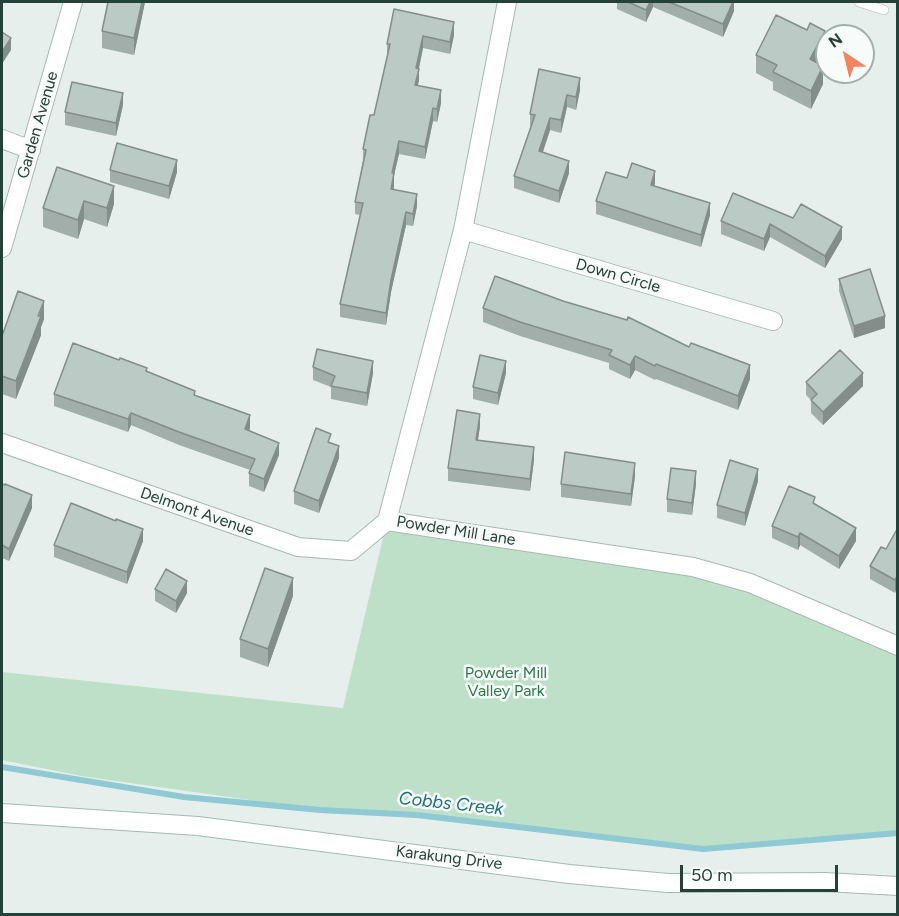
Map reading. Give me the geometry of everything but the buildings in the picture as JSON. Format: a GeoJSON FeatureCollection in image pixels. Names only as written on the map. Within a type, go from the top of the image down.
{"type":"FeatureCollection","features":[{"type":"Feature","properties":{"kind":"street","name":"Garden Avenue"},"geometry":{"type":"LineString","coordinates":[[2,248],[73,2]]}},
{"type":"Feature","properties":{"kind":"street","name":"Powder Mill Lane"},"geometry":{"type":"LineString","coordinates":[[507,2],[463,230],[387,521],[693,567],[750,584],[897,646]]}},
{"type":"Feature","properties":{"kind":"street"},"geometry":{"type":"LineString","coordinates":[[2,139],[31,150]]}},
{"type":"Feature","properties":{"kind":"street","name":"Down Circle"},"geometry":{"type":"LineString","coordinates":[[463,230],[773,321]]}},
{"type":"Feature","properties":{"kind":"street","name":"Delmont Avenue"},"geometry":{"type":"LineString","coordinates":[[2,443],[298,547],[351,551],[387,521]]}},
{"type":"Feature","properties":{"kind":"street","name":"Karakung Drive"},"geometry":{"type":"LineString","coordinates":[[2,813],[198,826],[569,874],[668,883],[825,882],[897,886]]}},
{"type":"Feature","properties":{"kind":"lane"},"geometry":{"type":"LineString","coordinates":[[859,2],[884,10]]}},
{"type":"Feature","properties":{"kind":"green space","name":"Powder Mill Valley Park"},"geometry":{"type":"Polygon","coordinates":[[[387,521],[693,567],[897,646],[897,833],[703,849],[481,823],[320,810],[81,776],[2,760],[2,672],[343,708],[387,521]]]}},
{"type":"Feature","properties":{"kind":"waterway","name":"Cobbs Creek"},"geometry":{"type":"LineString","coordinates":[[2,767],[184,797],[320,810],[417,815],[703,849],[898,833]]}}]}
